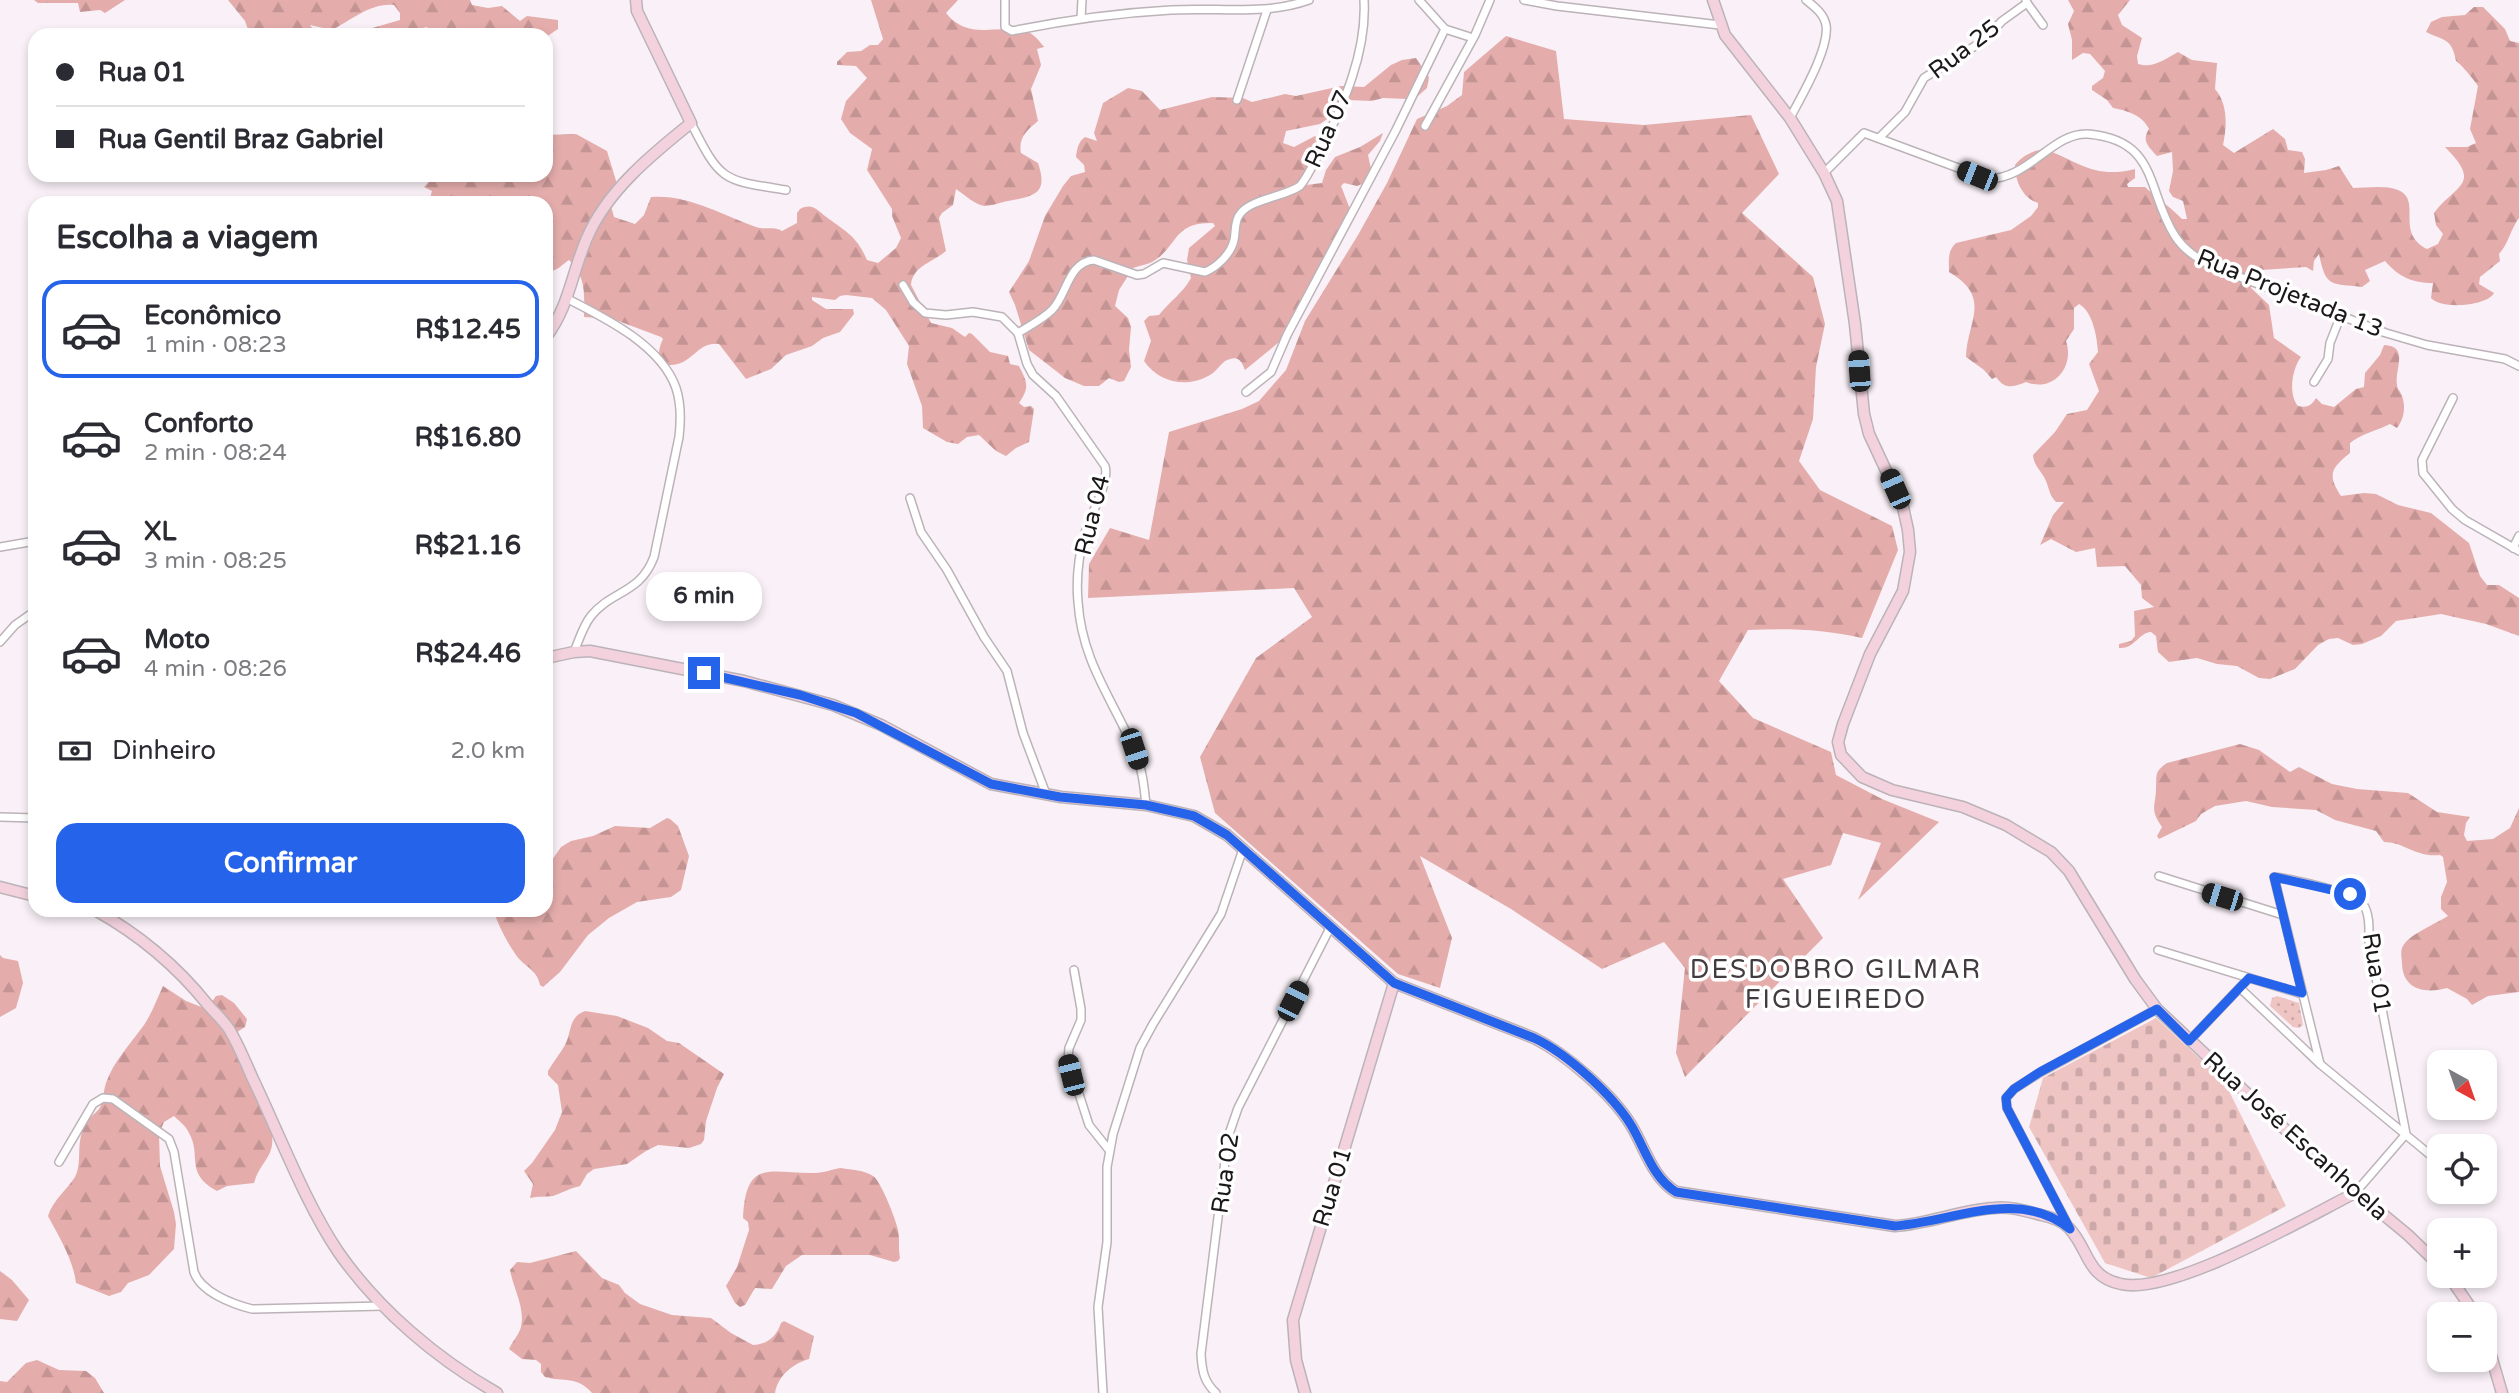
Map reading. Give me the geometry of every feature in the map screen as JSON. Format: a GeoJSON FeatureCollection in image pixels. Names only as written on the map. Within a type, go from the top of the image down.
{"type":"FeatureCollection","features":[{"type":"Feature","properties":{"kind":"street"},"geometry":{"type":"LineString","coordinates":[[636,0],[638,10],[709,160],[717,170],[738,182],[786,190]]}},
{"type":"Feature","properties":{"kind":"street"},"geometry":{"type":"LineString","coordinates":[[1005,0],[1003,23],[1012,31],[1081,18],[1174,10],[1267,10],[1309,0]]}},
{"type":"Feature","properties":{"kind":"street"},"geometry":{"type":"LineString","coordinates":[[1081,18],[1082,0]]}},
{"type":"Feature","properties":{"kind":"street","name":"Rua 07"},"geometry":{"type":"LineString","coordinates":[[1018,332],[1053,309],[1075,269],[1087,260],[1138,275],[1163,263],[1205,272],[1225,257],[1231,248],[1237,219],[1243,210],[1300,187],[1339,114],[1359,51],[1364,0]]}},
{"type":"Feature","properties":{"kind":"street"},"geometry":{"type":"LineString","coordinates":[[1419,0],[1445,29],[1473,38]]}},
{"type":"Feature","properties":{"kind":"street"},"geometry":{"type":"LineString","coordinates":[[1425,126],[1473,38],[1490,0]]}},
{"type":"Feature","properties":{"kind":"street"},"geometry":{"type":"LineString","coordinates":[[1524,0],[1720,25]]}},
{"type":"Feature","properties":{"kind":"street"},"geometry":{"type":"LineString","coordinates":[[1713,0],[1720,25],[1739,56],[1790,118],[1824,173],[1862,134],[1880,138]]}},
{"type":"Feature","properties":{"kind":"street"},"geometry":{"type":"LineString","coordinates":[[1790,118],[1815,68],[1826,37],[1826,25],[1822,15],[1806,0]]}},
{"type":"Feature","properties":{"kind":"street"},"geometry":{"type":"LineString","coordinates":[[2026,1],[2043,25]]}},
{"type":"Feature","properties":{"kind":"street","name":"Rua 25"},"geometry":{"type":"LineString","coordinates":[[1880,138],[1905,112],[1924,78],[1983,41],[2026,1]]}},
{"type":"Feature","properties":{"kind":"street"},"geometry":{"type":"LineString","coordinates":[[1237,100],[1267,10]]}},
{"type":"Feature","properties":{"kind":"street"},"geometry":{"type":"LineString","coordinates":[[1246,392],[1271,372],[1287,335],[1396,130],[1445,29]]}},
{"type":"Feature","properties":{"kind":"street"},"geometry":{"type":"LineString","coordinates":[[553,327],[568,299],[589,234],[616,193],[691,123]]}},
{"type":"Feature","properties":{"kind":"street","name":"Rua Projetada 13"},"geometry":{"type":"LineString","coordinates":[[1880,138],[1989,179],[2003,179],[2014,174],[2076,135],[2088,134],[2110,139],[2132,150],[2142,159],[2174,235],[2194,256],[2386,333],[2427,345],[2505,359],[2519,366]]}},
{"type":"Feature","properties":{"kind":"street","name":"Rua José Escanhoela"},"geometry":{"type":"LineString","coordinates":[[1824,173],[1837,201],[1842,227],[1856,324],[1864,414],[1903,507],[1910,552],[1903,591],[1870,654],[1843,724],[1838,742],[1841,755],[1862,777],[1892,790],[1963,807],[2006,825],[2051,852],[2068,871],[2135,979],[2157,1009],[2189,1041],[2427,1253]]}},
{"type":"Feature","properties":{"kind":"street"},"geometry":{"type":"LineString","coordinates":[[903,285],[913,302],[925,313],[946,315],[973,312],[1002,317],[1018,332]]}},
{"type":"Feature","properties":{"kind":"street"},"geometry":{"type":"LineString","coordinates":[[568,299],[618,325],[648,349],[668,372],[675,386],[680,422],[654,557],[648,571],[637,584],[591,616],[575,652]]}},
{"type":"Feature","properties":{"kind":"street"},"geometry":{"type":"LineString","coordinates":[[2314,382],[2328,359],[2330,343],[2341,315]]}},
{"type":"Feature","properties":{"kind":"street","name":"Rua 04"},"geometry":{"type":"LineString","coordinates":[[1018,332],[1033,375],[1056,396],[1105,466],[1106,477],[1084,542],[1078,604],[1089,657],[1134,749],[1143,775],[1146,805]]}},
{"type":"Feature","properties":{"kind":"street"},"geometry":{"type":"LineString","coordinates":[[2453,398],[2422,460],[2421,469],[2452,509],[2465,520],[2516,549],[2519,536]]}},
{"type":"Feature","properties":{"kind":"street"},"geometry":{"type":"LineString","coordinates":[[910,498],[921,532],[947,570],[984,637],[1007,671],[1023,733],[1046,794]]}},
{"type":"Feature","properties":{"kind":"street"},"geometry":{"type":"LineString","coordinates":[[0,547],[28,542]]}},
{"type":"Feature","properties":{"kind":"street"},"geometry":{"type":"LineString","coordinates":[[0,642],[15,625],[28,616]]}},
{"type":"Feature","properties":{"kind":"street"},"geometry":{"type":"LineString","coordinates":[[553,657],[575,652],[604,653],[744,681],[822,702],[881,725],[991,784],[1046,794],[1146,805],[1194,816],[1211,824],[1394,983],[1552,1047],[1616,1105],[1636,1134],[1656,1172],[1665,1185],[1676,1192],[1895,1226],[1918,1225],[1995,1207],[2021,1210],[2059,1220],[2070,1229]]}},
{"type":"Feature","properties":{"kind":"street"},"geometry":{"type":"LineString","coordinates":[[0,817],[28,818]]}},
{"type":"Feature","properties":{"kind":"street"},"geometry":{"type":"LineString","coordinates":[[1103,1393],[1098,1307],[1107,1242],[1109,1150],[1140,1048],[1221,914],[1242,849]]}},
{"type":"Feature","properties":{"kind":"street"},"geometry":{"type":"LineString","coordinates":[[2159,877],[2283,915],[2320,1064]]}},
{"type":"Feature","properties":{"kind":"street","name":"Rua 01"},"geometry":{"type":"LineString","coordinates":[[2283,915],[2274,877],[2350,894],[2362,904],[2369,920],[2369,942],[2406,1134]]}},
{"type":"Feature","properties":{"kind":"street"},"geometry":{"type":"LineString","coordinates":[[0,887],[28,893]]}},
{"type":"Feature","properties":{"kind":"street"},"geometry":{"type":"LineString","coordinates":[[108,917],[156,949],[189,982],[229,1029],[318,1218],[338,1252],[361,1282],[383,1306],[430,1347],[497,1393]]}},
{"type":"Feature","properties":{"kind":"street","name":"Rua 02"},"geometry":{"type":"LineString","coordinates":[[1216,1393],[1202,1373],[1201,1354],[1228,1137],[1238,1108],[1330,928]]}},
{"type":"Feature","properties":{"kind":"street"},"geometry":{"type":"LineString","coordinates":[[2158,950],[2302,993]]}},
{"type":"Feature","properties":{"kind":"street"},"geometry":{"type":"LineString","coordinates":[[1074,970],[1081,1020],[1069,1048],[1068,1060],[1089,1125],[1109,1150]]}},
{"type":"Feature","properties":{"kind":"street"},"geometry":{"type":"LineString","coordinates":[[2189,1041],[2249,978]]}},
{"type":"Feature","properties":{"kind":"street","name":"Rua 01"},"geometry":{"type":"LineString","coordinates":[[1305,1393],[1293,1339],[1297,1301],[1394,983]]}},
{"type":"Feature","properties":{"kind":"street"},"geometry":{"type":"LineString","coordinates":[[2240,988],[2320,1064],[2427,1152]]}},
{"type":"Feature","properties":{"kind":"street"},"geometry":{"type":"LineString","coordinates":[[2157,1009],[2040,1072],[2014,1089],[2006,1098],[2007,1108],[2070,1229],[2092,1268],[2104,1278],[2121,1284],[2144,1285],[2170,1280],[2237,1252],[2356,1192],[2406,1134]]}},
{"type":"Feature","properties":{"kind":"street"},"geometry":{"type":"LineString","coordinates":[[59,1161],[93,1104],[103,1098],[113,1099],[169,1139],[174,1152],[194,1272],[201,1285],[252,1309],[383,1306]]}},
{"type":"Feature","properties":{"kind":"street"},"geometry":{"type":"LineString","coordinates":[[2496,1372],[2502,1393]]}},
{"type":"Feature","properties":{"kind":"green space"},"geometry":{"type":"Polygon","coordinates":[[[34,0],[125,0],[105,13],[100,10],[80,12],[78,3],[38,3],[34,0]]]}},
{"type":"Feature","properties":{"kind":"green space"},"geometry":{"type":"Polygon","coordinates":[[[228,0],[470,0],[472,5],[488,8],[502,6],[520,21],[527,16],[558,20],[558,29],[553,32],[553,28],[372,28],[400,20],[400,13],[394,5],[378,6],[336,28],[310,25],[312,28],[248,28],[228,0]]]}},
{"type":"Feature","properties":{"kind":"green space"},"geometry":{"type":"Polygon","coordinates":[[[871,0],[958,0],[946,13],[955,22],[975,29],[1028,32],[1044,47],[1037,49],[1041,65],[1031,89],[1038,121],[1024,135],[1020,148],[1021,153],[1038,163],[1041,174],[1040,188],[1025,197],[985,206],[974,202],[956,189],[953,205],[939,218],[946,251],[920,268],[911,285],[931,323],[952,328],[965,337],[969,333],[972,334],[990,352],[1008,356],[1010,364],[1019,366],[1026,384],[1019,403],[1034,409],[1029,442],[1006,456],[996,451],[979,435],[967,437],[958,444],[947,442],[923,428],[922,406],[907,364],[909,346],[886,310],[872,298],[846,295],[835,300],[812,297],[812,300],[826,309],[853,309],[854,314],[840,332],[786,355],[771,369],[746,379],[719,344],[704,347],[680,363],[662,364],[659,355],[663,339],[661,337],[613,319],[584,317],[582,280],[575,266],[569,260],[553,270],[553,196],[431,196],[432,191],[424,187],[429,182],[553,182],[553,135],[576,134],[607,151],[617,184],[611,206],[614,217],[635,224],[644,215],[651,197],[665,197],[705,206],[756,227],[782,231],[797,223],[800,209],[809,207],[816,209],[851,236],[867,260],[878,263],[896,248],[901,238],[892,209],[867,170],[872,149],[850,133],[841,119],[846,101],[867,78],[856,66],[837,65],[837,62],[847,52],[861,51],[870,45],[878,45],[883,39],[871,0]]]}},
{"type":"Feature","properties":{"kind":"green space"},"geometry":{"type":"Polygon","coordinates":[[[2068,0],[2130,0],[2118,15],[2122,25],[2142,38],[2137,56],[2138,64],[2154,64],[2178,52],[2192,60],[2217,63],[2215,89],[2222,101],[2225,116],[2223,145],[2234,153],[2273,129],[2285,139],[2288,150],[2302,152],[2305,159],[2304,173],[2339,166],[2353,188],[2382,187],[2398,190],[2408,201],[2412,234],[2417,242],[2427,249],[2438,244],[2443,234],[2436,225],[2434,213],[2462,183],[2464,177],[2462,169],[2445,147],[2467,147],[2476,143],[2470,129],[2478,86],[2456,61],[2449,44],[2426,32],[2431,22],[2442,17],[2465,15],[2474,7],[2483,7],[2505,29],[2510,41],[2519,43],[2519,218],[2499,254],[2500,261],[2480,277],[2479,284],[2494,293],[2490,297],[2464,305],[2437,302],[2431,298],[2433,283],[2406,278],[2385,261],[2365,270],[2370,281],[2362,287],[2336,284],[2324,273],[2319,254],[2314,261],[2313,271],[2306,267],[2261,270],[2251,276],[2251,288],[2269,305],[2274,338],[2301,357],[2292,382],[2293,395],[2298,406],[2308,406],[2316,398],[2322,404],[2334,407],[2356,389],[2364,387],[2365,373],[2380,355],[2384,345],[2397,350],[2397,386],[2404,404],[2401,421],[2397,428],[2390,424],[2350,443],[2350,453],[2333,472],[2334,483],[2341,496],[2376,494],[2398,505],[2431,513],[2469,543],[2480,576],[2487,585],[2499,585],[2519,598],[2519,636],[2486,624],[2441,614],[2396,621],[2381,636],[2362,644],[2353,645],[2338,638],[2329,639],[2318,645],[2295,669],[2270,679],[2259,678],[2237,666],[2197,658],[2169,662],[2158,652],[2156,636],[2151,632],[2129,646],[2119,648],[2119,644],[2131,641],[2135,636],[2134,611],[2154,607],[2142,598],[2141,585],[2125,566],[2097,567],[2095,548],[2076,552],[2051,539],[2040,545],[2053,515],[2064,502],[2056,502],[2052,497],[2033,455],[2055,432],[2067,414],[2087,410],[2099,391],[2089,364],[2098,352],[2093,325],[2084,308],[2079,304],[2074,308],[2074,329],[2066,341],[2067,360],[2060,375],[2053,381],[2045,384],[2026,382],[2010,386],[2003,384],[1996,377],[1992,379],[1966,357],[1974,301],[1970,291],[1949,272],[1951,249],[1956,243],[2011,230],[2031,216],[2038,203],[2032,201],[2020,188],[2015,165],[2028,154],[2045,149],[2098,171],[2121,172],[2135,169],[2135,178],[2127,184],[2128,187],[2145,187],[2182,219],[2187,219],[2183,201],[2173,197],[2169,191],[2173,171],[2172,152],[2157,156],[2147,144],[2149,129],[2143,120],[2129,112],[2113,108],[2107,100],[2092,90],[2092,86],[2103,78],[2105,71],[2090,54],[2083,53],[2072,60],[2072,40],[2068,24],[2074,11],[2068,0]]]}},
{"type":"Feature","properties":{"kind":"green space"},"geometry":{"type":"Polygon","coordinates":[[[1506,36],[1556,51],[1564,119],[1644,125],[1751,115],[1779,174],[1742,213],[1813,277],[1825,324],[1816,367],[1813,419],[1799,461],[1820,490],[1892,526],[1898,550],[1862,638],[1805,630],[1748,630],[1719,681],[1753,718],[1831,752],[1836,775],[1882,799],[1939,822],[1858,900],[1881,843],[1843,833],[1831,865],[1783,879],[1823,938],[1685,1077],[1676,1053],[1685,968],[1664,942],[1602,969],[1511,909],[1420,856],[1452,938],[1440,988],[1398,974],[1215,813],[1200,757],[1256,658],[1312,617],[1294,588],[1088,598],[1089,564],[1110,528],[1149,540],[1169,432],[1259,401],[1286,370],[1305,321],[1387,183],[1417,119],[1447,106],[1462,95],[1464,72],[1506,36]]]}},
{"type":"Feature","properties":{"kind":"green space"},"geometry":{"type":"Polygon","coordinates":[[[1416,58],[1429,77],[1427,88],[1418,96],[1372,101],[1348,100],[1336,106],[1330,117],[1320,124],[1286,131],[1283,143],[1294,147],[1315,136],[1323,144],[1306,185],[1322,183],[1326,170],[1335,157],[1360,147],[1383,133],[1368,155],[1371,169],[1367,182],[1357,186],[1344,183],[1341,186],[1350,209],[1289,334],[1245,370],[1240,360],[1233,358],[1204,378],[1176,382],[1158,375],[1144,361],[1151,341],[1144,321],[1149,316],[1159,315],[1188,283],[1191,278],[1187,260],[1189,248],[1215,226],[1213,223],[1199,224],[1182,231],[1159,257],[1133,268],[1119,290],[1115,306],[1128,318],[1131,327],[1131,367],[1124,381],[1109,378],[1099,386],[1084,386],[1065,378],[1029,350],[1009,292],[1029,261],[1045,216],[1063,186],[1071,176],[1085,172],[1084,165],[1076,157],[1077,148],[1085,137],[1097,141],[1094,133],[1103,103],[1128,88],[1142,91],[1160,110],[1212,97],[1243,98],[1252,102],[1341,86],[1364,87],[1391,65],[1416,58]]]}},
{"type":"Feature","properties":{"kind":"green space"},"geometry":{"type":"Polygon","coordinates":[[[2240,744],[2259,750],[2290,772],[2299,767],[2332,784],[2408,793],[2437,812],[2470,817],[2464,835],[2467,841],[2493,839],[2510,828],[2519,808],[2519,992],[2488,996],[2472,1005],[2467,999],[2447,988],[2424,990],[2411,985],[2407,980],[2403,973],[2403,946],[2409,939],[2448,916],[2441,909],[2441,897],[2447,882],[2443,857],[2440,855],[2424,854],[2398,844],[2384,842],[2376,831],[2335,820],[2316,810],[2272,807],[2246,801],[2215,806],[2201,814],[2196,821],[2159,839],[2157,836],[2162,827],[2154,808],[2158,771],[2167,763],[2240,744]]]}},
{"type":"Feature","properties":{"kind":"green space"},"geometry":{"type":"Polygon","coordinates":[[[667,818],[678,826],[689,856],[681,890],[671,897],[637,902],[609,918],[588,935],[560,972],[543,987],[540,985],[536,975],[512,950],[496,917],[553,917],[553,859],[561,847],[615,826],[650,828],[667,818]]]}},
{"type":"Feature","properties":{"kind":"green space"},"geometry":{"type":"Polygon","coordinates":[[[0,955],[18,961],[23,983],[16,1008],[0,1017],[0,955]]]}},
{"type":"Feature","properties":{"kind":"green space"},"geometry":{"type":"Polygon","coordinates":[[[163,986],[186,1001],[204,1008],[209,1006],[216,996],[222,995],[234,1003],[247,1019],[245,1027],[234,1034],[271,1129],[272,1146],[254,1183],[227,1186],[217,1191],[201,1178],[197,1171],[193,1141],[186,1128],[174,1116],[164,1122],[159,1134],[160,1166],[174,1212],[174,1249],[149,1275],[128,1283],[121,1292],[109,1296],[76,1283],[69,1257],[48,1216],[56,1200],[75,1177],[79,1165],[82,1132],[88,1120],[101,1106],[109,1075],[147,1020],[163,986]]]}},
{"type":"Feature","properties":{"kind":"green space"},"geometry":{"type":"Polygon","coordinates":[[[2277,996],[2299,1003],[2303,1025],[2299,1028],[2293,1027],[2270,1006],[2272,998],[2277,996]]]}},
{"type":"Feature","properties":{"kind":"green space"},"geometry":{"type":"Polygon","coordinates":[[[585,1011],[617,1016],[648,1028],[667,1041],[679,1043],[724,1074],[706,1121],[701,1144],[689,1148],[658,1145],[627,1164],[594,1169],[587,1174],[580,1186],[553,1196],[530,1198],[533,1184],[524,1171],[555,1130],[562,1112],[558,1085],[548,1075],[548,1071],[565,1045],[573,1021],[585,1011]]]}},
{"type":"Feature","properties":{"kind":"green space"},"geometry":{"type":"Polygon","coordinates":[[[2156,1018],[2224,1081],[2286,1206],[2151,1278],[2105,1263],[2029,1127],[2043,1078],[2156,1018]]]}},
{"type":"Feature","properties":{"kind":"green space"},"geometry":{"type":"Polygon","coordinates":[[[841,1168],[869,1174],[880,1185],[898,1230],[898,1261],[870,1255],[802,1255],[786,1266],[772,1289],[755,1288],[745,1305],[740,1307],[726,1286],[737,1267],[749,1230],[748,1222],[743,1218],[749,1185],[755,1177],[763,1173],[818,1173],[841,1168]]]}},
{"type":"Feature","properties":{"kind":"green space"},"geometry":{"type":"Polygon","coordinates":[[[576,1251],[602,1278],[619,1285],[640,1304],[672,1315],[711,1318],[753,1345],[771,1339],[784,1321],[814,1336],[809,1359],[787,1372],[779,1381],[775,1393],[592,1393],[576,1382],[545,1377],[541,1372],[541,1364],[536,1360],[522,1359],[509,1349],[522,1323],[519,1300],[510,1270],[517,1262],[530,1263],[576,1251]]]}},
{"type":"Feature","properties":{"kind":"green space"},"geometry":{"type":"Polygon","coordinates":[[[0,1271],[12,1280],[29,1300],[17,1321],[0,1319],[0,1271]]]}},
{"type":"Feature","properties":{"kind":"green space"},"geometry":{"type":"Polygon","coordinates":[[[37,1360],[59,1370],[86,1371],[95,1378],[104,1393],[0,1393],[0,1381],[7,1382],[26,1363],[37,1360]]]}},
{"type":"Feature","properties":{"kind":"district","name":"DESDOBRO GILMAR FIGUEIREDO"},"geometry":{"type":"Point","coordinates":[1836,984]}},
{"type":"Feature","properties":{"kind":"route"},"geometry":{"type":"LineString","coordinates":[[704,673],[800,695],[856,713],[991,784],[1060,797],[1146,805],[1194,816],[1227,835],[1394,983],[1552,1047],[1616,1105],[1629,1121],[1656,1172],[1665,1185],[1676,1192],[1895,1226],[1918,1225],[1995,1207],[2049,1216],[2070,1229],[2019,1133],[2007,1108],[2006,1098],[2014,1089],[2040,1072],[2157,1009],[2189,1041],[2249,978],[2302,993],[2274,877],[2350,894]]}}]}
